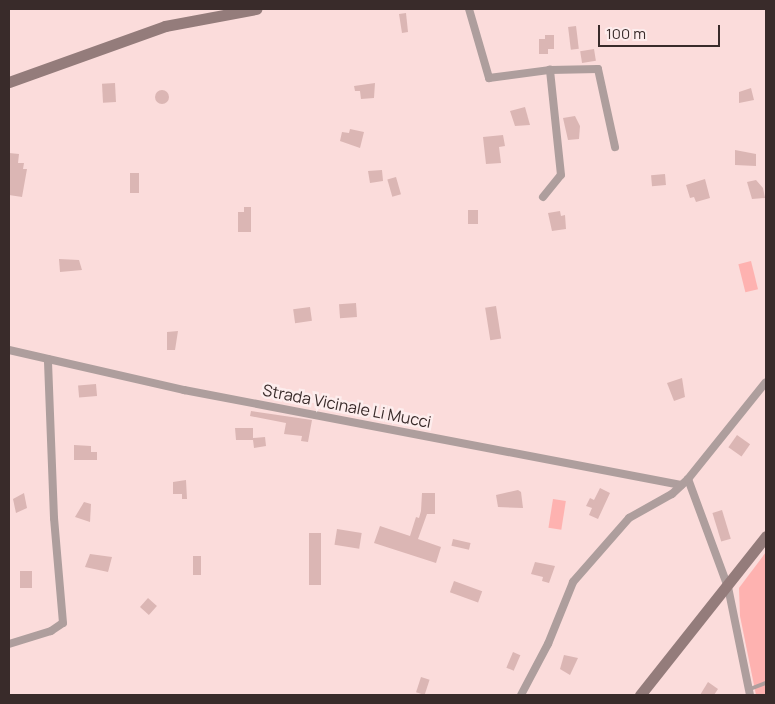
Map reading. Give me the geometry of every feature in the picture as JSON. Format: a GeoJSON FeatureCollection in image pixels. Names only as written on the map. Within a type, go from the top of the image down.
{"type":"FeatureCollection","features":[{"type":"Feature","properties":{"kind":"street"},"geometry":{"type":"LineString","coordinates":[[9,82],[165,26],[256,9]]}},
{"type":"Feature","properties":{"kind":"street"},"geometry":{"type":"LineString","coordinates":[[469,9],[489,78],[550,70],[598,69],[615,147]]}},
{"type":"Feature","properties":{"kind":"street"},"geometry":{"type":"LineString","coordinates":[[544,197],[561,175],[550,70]]}},
{"type":"Feature","properties":{"kind":"street","name":"Strada Vicinale Li Mucci"},"geometry":{"type":"LineString","coordinates":[[9,350],[184,390],[681,485]]}},
{"type":"Feature","properties":{"kind":"street"},"geometry":{"type":"LineString","coordinates":[[9,644],[51,632],[63,623],[54,518],[48,359]]}},
{"type":"Feature","properties":{"kind":"street"},"geometry":{"type":"LineString","coordinates":[[521,695],[548,644],[573,582],[629,518],[681,485],[688,478],[766,382]]}},
{"type":"Feature","properties":{"kind":"street"},"geometry":{"type":"LineString","coordinates":[[688,478],[728,587],[749,692]]}},
{"type":"Feature","properties":{"kind":"street"},"geometry":{"type":"LineString","coordinates":[[640,695],[728,587],[766,536]]}},
{"type":"Feature","properties":{"kind":"lane"},"geometry":{"type":"LineString","coordinates":[[749,692],[766,683]]}},
{"type":"Feature","properties":{"kind":"shaded area"},"geometry":{"type":"Polygon","coordinates":[[[751,261],[758,289],[745,292],[738,264],[751,261]]]}},
{"type":"Feature","properties":{"kind":"shaded area"},"geometry":{"type":"Polygon","coordinates":[[[553,499],[566,501],[561,530],[548,528],[553,499]]]}},
{"type":"Feature","properties":{"kind":"shaded area"},"geometry":{"type":"Polygon","coordinates":[[[766,552],[766,695],[756,695],[740,616],[739,588],[766,552]]]}},
{"type":"Feature","properties":{"kind":"building"},"geometry":{"type":"Polygon","coordinates":[[[406,13],[408,32],[402,33],[399,14],[406,13]]]}},
{"type":"Feature","properties":{"kind":"building"},"geometry":{"type":"Polygon","coordinates":[[[576,26],[579,49],[571,50],[568,27],[576,26]]]}},
{"type":"Feature","properties":{"kind":"building"},"geometry":{"type":"Polygon","coordinates":[[[545,35],[554,35],[554,49],[548,49],[548,54],[539,54],[539,39],[545,39],[545,35]]]}},
{"type":"Feature","properties":{"kind":"building"},"geometry":{"type":"Polygon","coordinates":[[[594,49],[596,61],[582,63],[580,51],[594,49]]]}},
{"type":"Feature","properties":{"kind":"building"},"geometry":{"type":"Polygon","coordinates":[[[115,83],[116,102],[103,103],[102,84],[115,83]]]}},
{"type":"Feature","properties":{"kind":"building"},"geometry":{"type":"Polygon","coordinates":[[[375,83],[374,98],[361,99],[360,91],[355,91],[354,86],[375,83]]]}},
{"type":"Feature","properties":{"kind":"building"},"geometry":{"type":"Polygon","coordinates":[[[751,88],[754,100],[739,103],[739,92],[751,88]]]}},
{"type":"Feature","properties":{"kind":"building"},"geometry":{"type":"Polygon","coordinates":[[[159,90],[165,90],[169,97],[165,104],[159,104],[155,100],[155,94],[159,90]]]}},
{"type":"Feature","properties":{"kind":"building"},"geometry":{"type":"Polygon","coordinates":[[[525,107],[530,125],[515,126],[510,111],[525,107]]]}},
{"type":"Feature","properties":{"kind":"building"},"geometry":{"type":"Polygon","coordinates":[[[575,116],[580,126],[579,139],[568,140],[563,118],[575,116]]]}},
{"type":"Feature","properties":{"kind":"building"},"geometry":{"type":"Polygon","coordinates":[[[350,129],[364,132],[360,148],[340,141],[342,132],[349,133],[350,129]]]}},
{"type":"Feature","properties":{"kind":"building"},"geometry":{"type":"Polygon","coordinates":[[[503,135],[505,146],[499,147],[501,163],[486,164],[483,137],[503,135]]]}},
{"type":"Feature","properties":{"kind":"building"},"geometry":{"type":"Polygon","coordinates":[[[735,150],[756,154],[756,166],[735,165],[735,150]]]}},
{"type":"Feature","properties":{"kind":"building"},"geometry":{"type":"Polygon","coordinates":[[[9,153],[19,154],[18,163],[24,163],[23,169],[27,169],[22,197],[9,195],[9,153]]]}},
{"type":"Feature","properties":{"kind":"building"},"geometry":{"type":"Polygon","coordinates":[[[382,170],[383,181],[370,183],[368,171],[382,170]]]}},
{"type":"Feature","properties":{"kind":"building"},"geometry":{"type":"Polygon","coordinates":[[[130,173],[139,173],[139,193],[130,193],[130,173]]]}},
{"type":"Feature","properties":{"kind":"building"},"geometry":{"type":"Polygon","coordinates":[[[665,174],[666,185],[652,186],[651,175],[665,174]]]}},
{"type":"Feature","properties":{"kind":"building"},"geometry":{"type":"Polygon","coordinates":[[[396,177],[401,194],[392,197],[387,179],[396,177]]]}},
{"type":"Feature","properties":{"kind":"building"},"geometry":{"type":"Polygon","coordinates":[[[705,179],[710,198],[696,202],[694,197],[690,198],[686,185],[705,179]]]}},
{"type":"Feature","properties":{"kind":"building"},"geometry":{"type":"Polygon","coordinates":[[[756,180],[763,188],[765,198],[752,199],[747,182],[756,180]]]}},
{"type":"Feature","properties":{"kind":"building"},"geometry":{"type":"Polygon","coordinates":[[[244,207],[251,207],[251,232],[238,232],[238,212],[244,212],[244,207]]]}},
{"type":"Feature","properties":{"kind":"building"},"geometry":{"type":"Polygon","coordinates":[[[468,210],[478,210],[478,224],[468,224],[468,210]]]}},
{"type":"Feature","properties":{"kind":"building"},"geometry":{"type":"Polygon","coordinates":[[[560,211],[561,216],[565,215],[566,229],[552,231],[548,213],[560,211]]]}},
{"type":"Feature","properties":{"kind":"building"},"geometry":{"type":"Polygon","coordinates":[[[59,259],[79,260],[82,270],[60,272],[59,259]]]}},
{"type":"Feature","properties":{"kind":"building"},"geometry":{"type":"Polygon","coordinates":[[[356,303],[357,317],[340,318],[339,304],[356,303]]]}},
{"type":"Feature","properties":{"kind":"building"},"geometry":{"type":"Polygon","coordinates":[[[496,306],[501,339],[490,340],[485,308],[496,306]]]}},
{"type":"Feature","properties":{"kind":"building"},"geometry":{"type":"Polygon","coordinates":[[[310,307],[312,321],[295,323],[293,309],[310,307]]]}},
{"type":"Feature","properties":{"kind":"building"},"geometry":{"type":"Polygon","coordinates":[[[178,331],[175,350],[167,350],[167,332],[178,331]]]}},
{"type":"Feature","properties":{"kind":"building"},"geometry":{"type":"Polygon","coordinates":[[[682,378],[685,397],[674,401],[667,383],[682,378]]]}},
{"type":"Feature","properties":{"kind":"building"},"geometry":{"type":"Polygon","coordinates":[[[96,384],[97,396],[79,398],[78,386],[96,384]]]}},
{"type":"Feature","properties":{"kind":"building"},"geometry":{"type":"Polygon","coordinates":[[[251,411],[312,420],[308,442],[301,441],[302,436],[284,434],[286,423],[250,416],[251,411]]]}},
{"type":"Feature","properties":{"kind":"building"},"geometry":{"type":"Polygon","coordinates":[[[235,428],[253,428],[253,438],[265,437],[266,446],[254,448],[253,440],[236,440],[235,428]]]}},
{"type":"Feature","properties":{"kind":"building"},"geometry":{"type":"Polygon","coordinates":[[[737,435],[750,444],[742,456],[728,447],[737,435]]]}},
{"type":"Feature","properties":{"kind":"building"},"geometry":{"type":"Polygon","coordinates":[[[74,445],[91,446],[91,452],[97,452],[97,460],[74,460],[74,445]]]}},
{"type":"Feature","properties":{"kind":"building"},"geometry":{"type":"Polygon","coordinates":[[[186,480],[187,499],[182,499],[182,494],[173,494],[173,482],[186,480]]]}},
{"type":"Feature","properties":{"kind":"building"},"geometry":{"type":"Polygon","coordinates":[[[600,488],[610,493],[598,519],[589,515],[592,508],[586,506],[590,498],[594,500],[600,488]]]}},
{"type":"Feature","properties":{"kind":"building"},"geometry":{"type":"Polygon","coordinates":[[[518,490],[521,492],[523,508],[498,507],[496,495],[518,490]]]}},
{"type":"Feature","properties":{"kind":"building"},"geometry":{"type":"Polygon","coordinates":[[[24,493],[27,508],[16,513],[13,499],[24,493]]]}},
{"type":"Feature","properties":{"kind":"building"},"geometry":{"type":"Polygon","coordinates":[[[422,493],[435,493],[435,514],[427,514],[418,539],[441,547],[436,563],[374,543],[380,526],[410,536],[416,517],[419,518],[421,511],[422,493]]]}},
{"type":"Feature","properties":{"kind":"building"},"geometry":{"type":"Polygon","coordinates":[[[84,502],[91,504],[90,522],[75,517],[84,502]]]}},
{"type":"Feature","properties":{"kind":"building"},"geometry":{"type":"Polygon","coordinates":[[[722,510],[731,539],[721,542],[712,513],[722,510]]]}},
{"type":"Feature","properties":{"kind":"building"},"geometry":{"type":"Polygon","coordinates":[[[337,529],[362,533],[359,549],[334,545],[337,529]]]}},
{"type":"Feature","properties":{"kind":"building"},"geometry":{"type":"Polygon","coordinates":[[[309,533],[321,533],[321,585],[309,585],[309,533]]]}},
{"type":"Feature","properties":{"kind":"building"},"geometry":{"type":"Polygon","coordinates":[[[453,539],[471,543],[469,550],[451,546],[453,539]]]}},
{"type":"Feature","properties":{"kind":"building"},"geometry":{"type":"Polygon","coordinates":[[[90,554],[112,557],[108,572],[85,567],[90,554]]]}},
{"type":"Feature","properties":{"kind":"building"},"geometry":{"type":"Polygon","coordinates":[[[193,556],[201,556],[201,575],[193,575],[193,556]]]}},
{"type":"Feature","properties":{"kind":"building"},"geometry":{"type":"Polygon","coordinates":[[[535,562],[555,566],[549,583],[542,581],[543,577],[531,574],[535,562]]]}},
{"type":"Feature","properties":{"kind":"building"},"geometry":{"type":"Polygon","coordinates":[[[20,571],[32,571],[32,588],[20,588],[20,571]]]}},
{"type":"Feature","properties":{"kind":"building"},"geometry":{"type":"Polygon","coordinates":[[[454,581],[482,591],[478,603],[450,592],[454,581]]]}},
{"type":"Feature","properties":{"kind":"building"},"geometry":{"type":"Polygon","coordinates":[[[148,598],[157,606],[149,615],[140,607],[148,598]]]}},
{"type":"Feature","properties":{"kind":"building"},"geometry":{"type":"Polygon","coordinates":[[[513,652],[520,655],[514,671],[506,668],[513,652]]]}},
{"type":"Feature","properties":{"kind":"building"},"geometry":{"type":"Polygon","coordinates":[[[564,655],[578,658],[570,675],[560,669],[564,655]]]}},
{"type":"Feature","properties":{"kind":"building"},"geometry":{"type":"Polygon","coordinates":[[[421,677],[430,680],[425,695],[416,692],[421,677]]]}},
{"type":"Feature","properties":{"kind":"building"},"geometry":{"type":"Polygon","coordinates":[[[708,682],[718,689],[714,695],[700,695],[708,682]]]}}]}
